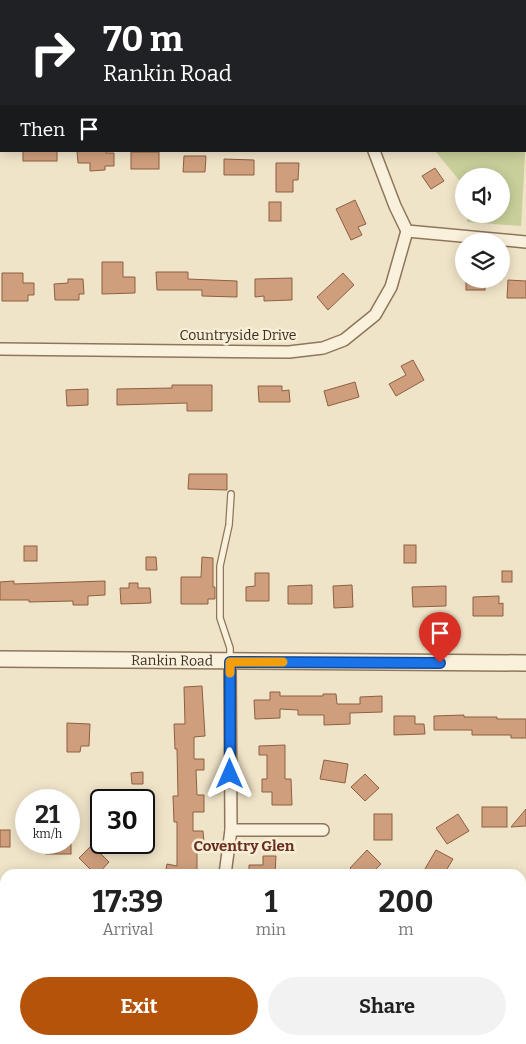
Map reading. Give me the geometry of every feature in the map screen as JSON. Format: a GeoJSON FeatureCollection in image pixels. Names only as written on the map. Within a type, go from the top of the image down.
{"type":"FeatureCollection","features":[{"type":"Feature","properties":{"kind":"street"},"geometry":{"type":"LineString","coordinates":[[374,152],[395,206],[407,231],[526,242]]}},
{"type":"Feature","properties":{"kind":"street","name":"Countryside Drive"},"geometry":{"type":"LineString","coordinates":[[0,349],[289,352],[323,348],[344,340],[376,315],[391,287],[407,231]]}},
{"type":"Feature","properties":{"kind":"street","name":"Rankin Road"},"geometry":{"type":"LineString","coordinates":[[0,659],[526,663]]}},
{"type":"Feature","properties":{"kind":"street"},"geometry":{"type":"LineString","coordinates":[[226,869],[230,830],[230,662]]}},
{"type":"Feature","properties":{"kind":"street"},"geometry":{"type":"LineString","coordinates":[[230,830],[323,830]]}},
{"type":"Feature","properties":{"kind":"lane"},"geometry":{"type":"LineString","coordinates":[[230,662],[230,648],[220,618],[220,566],[229,526],[232,494]]}},
{"type":"Feature","properties":{"kind":"green space"},"geometry":{"type":"Polygon","coordinates":[[[436,152],[525,152],[521,226],[480,223],[510,223],[510,168],[455,168],[455,175],[436,152]]]}},
{"type":"Feature","properties":{"kind":"building"},"geometry":{"type":"Polygon","coordinates":[[[23,152],[57,152],[57,161],[23,161],[23,152]]]}},
{"type":"Feature","properties":{"kind":"building"},"geometry":{"type":"Polygon","coordinates":[[[77,152],[114,153],[114,166],[105,166],[105,170],[90,171],[90,163],[78,163],[77,152]]]}},
{"type":"Feature","properties":{"kind":"building"},"geometry":{"type":"Polygon","coordinates":[[[131,152],[159,152],[159,169],[131,169],[131,152]]]}},
{"type":"Feature","properties":{"kind":"building"},"geometry":{"type":"Polygon","coordinates":[[[184,156],[206,156],[205,172],[183,172],[184,156]]]}},
{"type":"Feature","properties":{"kind":"building"},"geometry":{"type":"Polygon","coordinates":[[[224,159],[254,160],[254,175],[224,175],[224,159]]]}},
{"type":"Feature","properties":{"kind":"building"},"geometry":{"type":"Polygon","coordinates":[[[276,163],[299,163],[298,180],[293,180],[293,192],[276,192],[276,163]]]}},
{"type":"Feature","properties":{"kind":"building"},"geometry":{"type":"Polygon","coordinates":[[[435,168],[444,181],[431,189],[422,176],[435,168]]]}},
{"type":"Feature","properties":{"kind":"building"},"geometry":{"type":"Polygon","coordinates":[[[355,200],[366,224],[358,227],[362,235],[351,240],[336,209],[355,200]]]}},
{"type":"Feature","properties":{"kind":"building"},"geometry":{"type":"Polygon","coordinates":[[[269,202],[281,202],[281,221],[269,221],[269,202]]]}},
{"type":"Feature","properties":{"kind":"building"},"geometry":{"type":"Polygon","coordinates":[[[102,262],[123,262],[123,277],[135,277],[135,293],[102,294],[102,262]]]}},
{"type":"Feature","properties":{"kind":"building"},"geometry":{"type":"Polygon","coordinates":[[[156,272],[188,272],[188,279],[237,281],[237,297],[202,296],[202,290],[157,290],[156,272]]]}},
{"type":"Feature","properties":{"kind":"building"},"geometry":{"type":"Polygon","coordinates":[[[2,273],[23,273],[23,283],[34,283],[34,295],[28,295],[28,301],[2,301],[2,273]]]}},
{"type":"Feature","properties":{"kind":"building"},"geometry":{"type":"Polygon","coordinates":[[[343,273],[354,285],[328,310],[317,297],[343,273]]]}},
{"type":"Feature","properties":{"kind":"building"},"geometry":{"type":"Polygon","coordinates":[[[292,278],[292,300],[264,301],[264,296],[255,297],[255,279],[292,278]]]}},
{"type":"Feature","properties":{"kind":"building"},"geometry":{"type":"Polygon","coordinates":[[[68,279],[83,279],[84,294],[79,294],[79,300],[55,300],[54,284],[68,283],[68,279]]]}},
{"type":"Feature","properties":{"kind":"building"},"geometry":{"type":"Polygon","coordinates":[[[510,280],[526,281],[526,298],[507,298],[510,280]]]}},
{"type":"Feature","properties":{"kind":"building"},"geometry":{"type":"Polygon","coordinates":[[[466,288],[485,288],[485,290],[466,290],[466,288]]]}},
{"type":"Feature","properties":{"kind":"building"},"geometry":{"type":"Polygon","coordinates":[[[413,360],[424,380],[396,396],[389,384],[406,375],[401,366],[413,360]]]}},
{"type":"Feature","properties":{"kind":"building"},"geometry":{"type":"Polygon","coordinates":[[[355,382],[359,397],[328,406],[324,391],[355,382]]]}},
{"type":"Feature","properties":{"kind":"building"},"geometry":{"type":"Polygon","coordinates":[[[172,385],[212,385],[212,411],[187,411],[187,403],[117,405],[117,389],[172,388],[172,385]]]}},
{"type":"Feature","properties":{"kind":"building"},"geometry":{"type":"Polygon","coordinates":[[[258,386],[282,386],[282,391],[289,390],[290,402],[259,402],[258,386]]]}},
{"type":"Feature","properties":{"kind":"building"},"geometry":{"type":"Polygon","coordinates":[[[88,389],[88,405],[67,406],[66,390],[88,389]]]}},
{"type":"Feature","properties":{"kind":"building"},"geometry":{"type":"Polygon","coordinates":[[[189,474],[227,474],[227,490],[188,489],[189,474]]]}},
{"type":"Feature","properties":{"kind":"building"},"geometry":{"type":"Polygon","coordinates":[[[404,545],[416,545],[416,563],[404,563],[404,545]]]}},
{"type":"Feature","properties":{"kind":"building"},"geometry":{"type":"Polygon","coordinates":[[[24,546],[37,546],[37,561],[24,561],[24,546]]]}},
{"type":"Feature","properties":{"kind":"building"},"geometry":{"type":"Polygon","coordinates":[[[146,557],[156,557],[157,570],[146,570],[146,557]]]}},
{"type":"Feature","properties":{"kind":"building"},"geometry":{"type":"Polygon","coordinates":[[[202,557],[213,558],[215,599],[208,599],[208,604],[181,604],[181,577],[201,577],[202,557]]]}},
{"type":"Feature","properties":{"kind":"building"},"geometry":{"type":"Polygon","coordinates":[[[502,571],[512,571],[512,582],[502,582],[502,571]]]}},
{"type":"Feature","properties":{"kind":"building"},"geometry":{"type":"Polygon","coordinates":[[[255,573],[269,573],[269,601],[246,601],[246,587],[255,586],[255,573]]]}},
{"type":"Feature","properties":{"kind":"building"},"geometry":{"type":"Polygon","coordinates":[[[14,581],[14,584],[105,581],[105,595],[88,596],[88,605],[73,605],[73,601],[29,602],[29,600],[0,600],[0,582],[14,581]]]}},
{"type":"Feature","properties":{"kind":"building"},"geometry":{"type":"Polygon","coordinates":[[[129,583],[138,583],[138,588],[150,588],[151,603],[121,604],[120,588],[129,588],[129,583]]]}},
{"type":"Feature","properties":{"kind":"building"},"geometry":{"type":"Polygon","coordinates":[[[312,585],[312,604],[288,604],[288,586],[312,585]]]}},
{"type":"Feature","properties":{"kind":"building"},"geometry":{"type":"Polygon","coordinates":[[[352,585],[353,607],[334,608],[333,586],[352,585]]]}},
{"type":"Feature","properties":{"kind":"building"},"geometry":{"type":"Polygon","coordinates":[[[446,586],[446,606],[413,607],[412,587],[446,586]]]}},
{"type":"Feature","properties":{"kind":"building"},"geometry":{"type":"Polygon","coordinates":[[[499,596],[499,604],[503,603],[503,616],[473,616],[473,597],[499,596]]]}},
{"type":"Feature","properties":{"kind":"building"},"geometry":{"type":"Polygon","coordinates":[[[202,686],[205,736],[194,737],[194,759],[204,759],[204,770],[196,770],[197,795],[204,795],[204,812],[193,812],[193,831],[203,831],[204,842],[197,843],[197,869],[166,869],[167,864],[177,866],[177,822],[174,822],[173,796],[178,796],[177,749],[175,749],[174,724],[185,724],[184,687],[202,686]]]}},
{"type":"Feature","properties":{"kind":"building"},"geometry":{"type":"Polygon","coordinates":[[[270,692],[280,692],[280,696],[323,696],[323,694],[336,694],[337,704],[360,704],[360,697],[382,696],[382,712],[350,713],[350,724],[324,725],[324,715],[298,715],[298,710],[280,709],[280,718],[255,719],[254,700],[270,700],[270,692]]]}},
{"type":"Feature","properties":{"kind":"building"},"geometry":{"type":"Polygon","coordinates":[[[464,715],[464,717],[526,719],[526,738],[511,738],[511,735],[472,735],[472,730],[434,730],[434,716],[464,715]]]}},
{"type":"Feature","properties":{"kind":"building"},"geometry":{"type":"Polygon","coordinates":[[[394,716],[415,716],[415,724],[424,724],[425,734],[394,735],[394,716]]]}},
{"type":"Feature","properties":{"kind":"building"},"geometry":{"type":"Polygon","coordinates":[[[67,723],[90,724],[89,746],[81,746],[80,752],[67,752],[67,723]]]}},
{"type":"Feature","properties":{"kind":"building"},"geometry":{"type":"Polygon","coordinates":[[[285,745],[285,779],[291,779],[292,805],[272,805],[272,792],[262,792],[262,779],[267,779],[267,755],[259,755],[259,746],[285,745]]]}},
{"type":"Feature","properties":{"kind":"building"},"geometry":{"type":"Polygon","coordinates":[[[324,760],[348,764],[345,783],[320,779],[324,760]]]}},
{"type":"Feature","properties":{"kind":"building"},"geometry":{"type":"Polygon","coordinates":[[[143,772],[143,784],[132,784],[131,773],[143,772]]]}},
{"type":"Feature","properties":{"kind":"building"},"geometry":{"type":"Polygon","coordinates":[[[365,774],[379,788],[365,801],[351,787],[365,774]]]}},
{"type":"Feature","properties":{"kind":"building"},"geometry":{"type":"Polygon","coordinates":[[[482,807],[507,807],[507,827],[482,827],[482,807]]]}},
{"type":"Feature","properties":{"kind":"building"},"geometry":{"type":"Polygon","coordinates":[[[526,809],[526,826],[511,827],[526,809]]]}},
{"type":"Feature","properties":{"kind":"building"},"geometry":{"type":"Polygon","coordinates":[[[374,814],[392,814],[392,840],[374,840],[374,814]]]}},
{"type":"Feature","properties":{"kind":"building"},"geometry":{"type":"Polygon","coordinates":[[[458,814],[469,831],[447,844],[436,828],[458,814]]]}},
{"type":"Feature","properties":{"kind":"building"},"geometry":{"type":"Polygon","coordinates":[[[0,830],[10,830],[10,847],[0,847],[0,830]]]}},
{"type":"Feature","properties":{"kind":"building"},"geometry":{"type":"Polygon","coordinates":[[[90,847],[90,854],[101,854],[109,862],[103,869],[90,869],[79,858],[90,847]]]}},
{"type":"Feature","properties":{"kind":"building"},"geometry":{"type":"Polygon","coordinates":[[[367,850],[381,864],[376,869],[350,868],[367,850]]]}},
{"type":"Feature","properties":{"kind":"building"},"geometry":{"type":"Polygon","coordinates":[[[436,850],[453,859],[447,869],[425,869],[436,850]]]}},
{"type":"Feature","properties":{"kind":"building"},"geometry":{"type":"Polygon","coordinates":[[[263,856],[276,856],[275,869],[249,869],[249,865],[263,865],[263,856]]]}},
{"type":"Feature","properties":{"kind":"slow traffic"},"geometry":{"type":"LineString","coordinates":[[230,673],[230,662],[283,662]]}},
{"type":"Feature","properties":{"kind":"district","name":"Coventry Glen"},"geometry":{"type":"Point","coordinates":[244,846]}},
{"type":"Feature","properties":{"kind":"route"},"geometry":{"type":"LineString","coordinates":[[230,774],[230,662],[440,663]]}}]}
